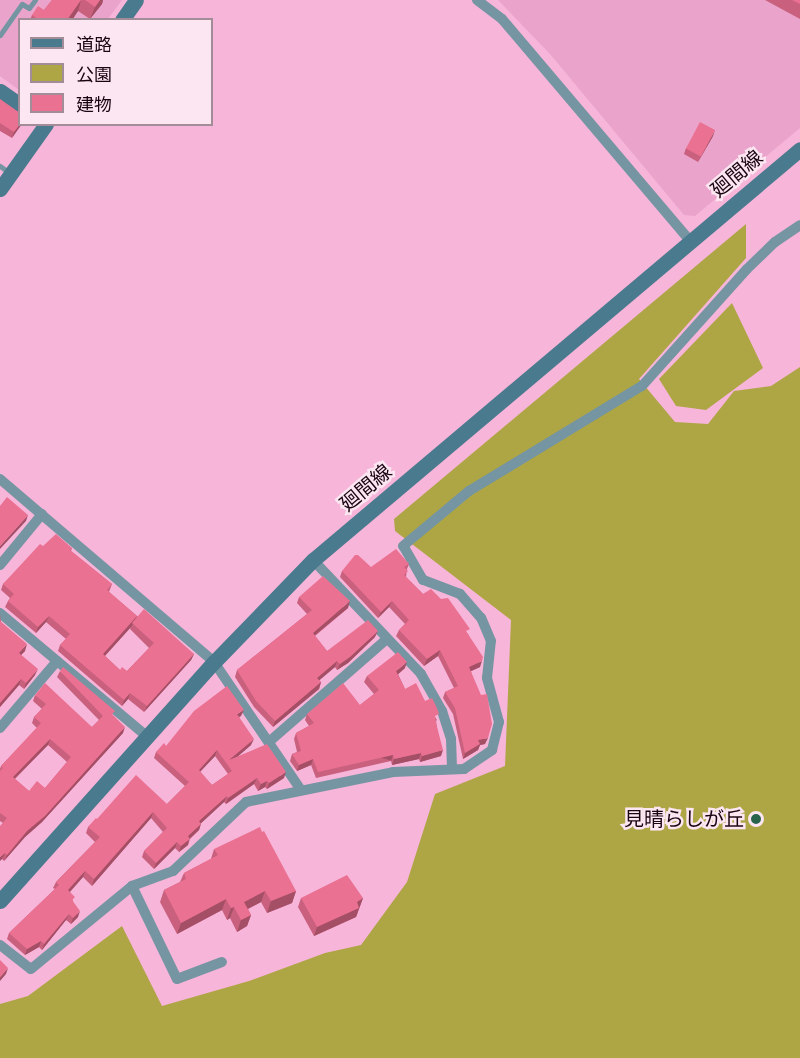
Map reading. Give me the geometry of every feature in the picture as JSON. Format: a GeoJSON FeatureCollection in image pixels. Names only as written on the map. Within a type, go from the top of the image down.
{"type":"FeatureCollection","features":[{"type":"Feature","properties":{"kind":"street"},"geometry":{"type":"LineString","coordinates":[[123,18],[136,0]]}},
{"type":"Feature","properties":{"kind":"street"},"geometry":{"type":"LineString","coordinates":[[477,0],[502,20],[690,241]]}},
{"type":"Feature","properties":{"kind":"street"},"geometry":{"type":"LineString","coordinates":[[0,92],[18,104]]}},
{"type":"Feature","properties":{"kind":"street"},"geometry":{"type":"LineString","coordinates":[[0,189],[5,170],[44,126]]}},
{"type":"Feature","properties":{"kind":"street","name":"廻間線"},"geometry":{"type":"LineString","coordinates":[[0,901],[214,662],[313,560],[800,149]]}},
{"type":"Feature","properties":{"kind":"street"},"geometry":{"type":"LineString","coordinates":[[0,945],[31,969],[132,886],[173,871],[246,802],[393,772],[464,769],[492,750],[499,722],[487,678],[491,641],[481,618],[460,594],[423,580],[403,546],[469,491],[642,386],[747,269],[775,242],[800,225]]}},
{"type":"Feature","properties":{"kind":"street"},"geometry":{"type":"LineString","coordinates":[[0,479],[214,662],[270,741],[301,790]]}},
{"type":"Feature","properties":{"kind":"street"},"geometry":{"type":"LineString","coordinates":[[0,565],[42,514]]}},
{"type":"Feature","properties":{"kind":"street"},"geometry":{"type":"LineString","coordinates":[[313,560],[421,674],[442,711],[451,739],[452,768]]}},
{"type":"Feature","properties":{"kind":"street"},"geometry":{"type":"LineString","coordinates":[[0,613],[148,737]]}},
{"type":"Feature","properties":{"kind":"street"},"geometry":{"type":"LineString","coordinates":[[270,741],[387,639]]}},
{"type":"Feature","properties":{"kind":"street"},"geometry":{"type":"LineString","coordinates":[[0,728],[57,661]]}},
{"type":"Feature","properties":{"kind":"street"},"geometry":{"type":"LineString","coordinates":[[132,886],[177,979],[222,962]]}},
{"type":"Feature","properties":{"kind":"lane"},"geometry":{"type":"LineString","coordinates":[[0,34],[22,4],[28,8],[35,0]]}},
{"type":"Feature","properties":{"kind":"shaded area"},"geometry":{"type":"Polygon","coordinates":[[[0,0],[122,0],[109,18],[18,18],[18,89],[0,76],[0,0]]]}},
{"type":"Feature","properties":{"kind":"shaded area"},"geometry":{"type":"Polygon","coordinates":[[[498,0],[800,0],[800,128],[695,216],[684,215],[550,54],[498,0]]]}},
{"type":"Feature","properties":{"kind":"green space"},"geometry":{"type":"Polygon","coordinates":[[[746,224],[746,258],[639,379],[675,422],[708,424],[734,391],[771,386],[800,367],[800,1058],[0,1058],[0,1004],[28,996],[122,926],[162,1006],[249,981],[325,953],[361,945],[407,882],[435,794],[505,766],[511,620],[395,531],[394,519],[746,224]]]}},
{"type":"Feature","properties":{"kind":"green space"},"geometry":{"type":"Polygon","coordinates":[[[732,303],[763,368],[706,410],[676,406],[659,379],[732,303]]]}},
{"type":"Feature","properties":{"kind":"building"},"geometry":{"type":"Polygon","coordinates":[[[52,0],[81,0],[68,18],[36,18],[32,15],[38,6],[44,10],[52,0]]]}},
{"type":"Feature","properties":{"kind":"building"},"geometry":{"type":"Polygon","coordinates":[[[85,0],[100,0],[95,7],[85,0]]]}},
{"type":"Feature","properties":{"kind":"building"},"geometry":{"type":"Polygon","coordinates":[[[0,99],[18,112],[18,126],[14,132],[0,123],[0,99]]]}},
{"type":"Feature","properties":{"kind":"building"},"geometry":{"type":"Polygon","coordinates":[[[700,122],[715,130],[701,156],[686,148],[700,122]]]}},
{"type":"Feature","properties":{"kind":"building"},"geometry":{"type":"Polygon","coordinates":[[[7,497],[28,515],[0,546],[0,506],[7,497]]]}},
{"type":"Feature","properties":{"kind":"building"},"geometry":{"type":"Polygon","coordinates":[[[56,534],[72,548],[70,550],[112,584],[107,590],[137,616],[103,654],[120,670],[122,667],[127,671],[154,643],[132,623],[144,609],[194,654],[147,706],[130,693],[124,700],[60,645],[70,634],[49,616],[38,627],[8,601],[14,594],[3,584],[40,544],[43,546],[56,534]]]}},
{"type":"Feature","properties":{"kind":"building"},"geometry":{"type":"Polygon","coordinates":[[[396,549],[409,564],[404,567],[408,571],[404,575],[423,594],[431,589],[441,599],[448,598],[470,629],[466,631],[483,657],[482,661],[469,667],[481,695],[487,694],[492,724],[488,738],[478,740],[480,744],[465,753],[455,708],[445,692],[458,686],[440,650],[427,659],[399,630],[409,620],[392,601],[381,612],[342,571],[355,555],[371,567],[396,549]]]}},
{"type":"Feature","properties":{"kind":"building"},"geometry":{"type":"Polygon","coordinates":[[[323,576],[350,601],[313,633],[327,651],[368,620],[378,631],[350,657],[340,664],[337,661],[317,678],[321,682],[275,721],[256,701],[237,670],[312,610],[299,597],[323,576]]]}},
{"type":"Feature","properties":{"kind":"building"},"geometry":{"type":"Polygon","coordinates":[[[0,621],[27,644],[19,653],[38,669],[26,683],[21,679],[0,703],[0,621]]]}},
{"type":"Feature","properties":{"kind":"building"},"geometry":{"type":"Polygon","coordinates":[[[398,652],[407,662],[396,671],[405,689],[416,683],[425,701],[432,698],[437,708],[439,714],[435,716],[436,723],[443,750],[422,756],[421,753],[394,759],[393,755],[318,772],[313,759],[299,765],[292,754],[301,751],[296,733],[314,723],[307,714],[343,683],[360,705],[379,690],[367,676],[398,652]]]}},
{"type":"Feature","properties":{"kind":"building"},"geometry":{"type":"Polygon","coordinates":[[[63,667],[115,711],[112,714],[125,727],[45,816],[27,831],[7,855],[5,853],[0,857],[0,826],[7,818],[0,813],[0,771],[3,768],[1,766],[41,723],[34,717],[46,704],[35,695],[45,683],[92,727],[103,716],[60,671],[63,667]],[[50,739],[13,777],[29,791],[37,781],[45,788],[71,757],[50,739]]]}},
{"type":"Feature","properties":{"kind":"building"},"geometry":{"type":"Polygon","coordinates":[[[227,686],[244,710],[237,714],[254,739],[229,760],[267,744],[286,772],[269,783],[267,781],[261,784],[257,778],[228,798],[227,796],[199,821],[201,824],[188,836],[190,839],[181,846],[177,842],[156,863],[144,851],[167,828],[153,812],[94,879],[85,871],[68,890],[75,897],[72,900],[80,911],[73,918],[69,914],[44,944],[41,941],[27,949],[9,933],[59,885],[56,882],[100,837],[88,827],[136,775],[167,804],[189,782],[156,752],[164,743],[166,746],[194,711],[227,686]],[[217,750],[199,770],[212,785],[232,771],[217,750]]]}},
{"type":"Feature","properties":{"kind":"building"},"geometry":{"type":"Polygon","coordinates":[[[260,827],[296,891],[271,901],[265,891],[244,902],[251,915],[241,920],[234,907],[231,908],[226,899],[181,923],[164,890],[186,879],[184,873],[218,855],[214,849],[260,827]]]}},
{"type":"Feature","properties":{"kind":"building"},"geometry":{"type":"Polygon","coordinates":[[[347,875],[363,898],[357,902],[359,908],[317,927],[301,898],[347,875]]]}},
{"type":"Feature","properties":{"kind":"building"},"geometry":{"type":"Polygon","coordinates":[[[0,960],[8,968],[0,977],[0,960]]]}},
{"type":"Feature","properties":{"kind":"place","name":"見晴らしが丘"},"geometry":{"type":"Point","coordinates":[756,819]}}]}
